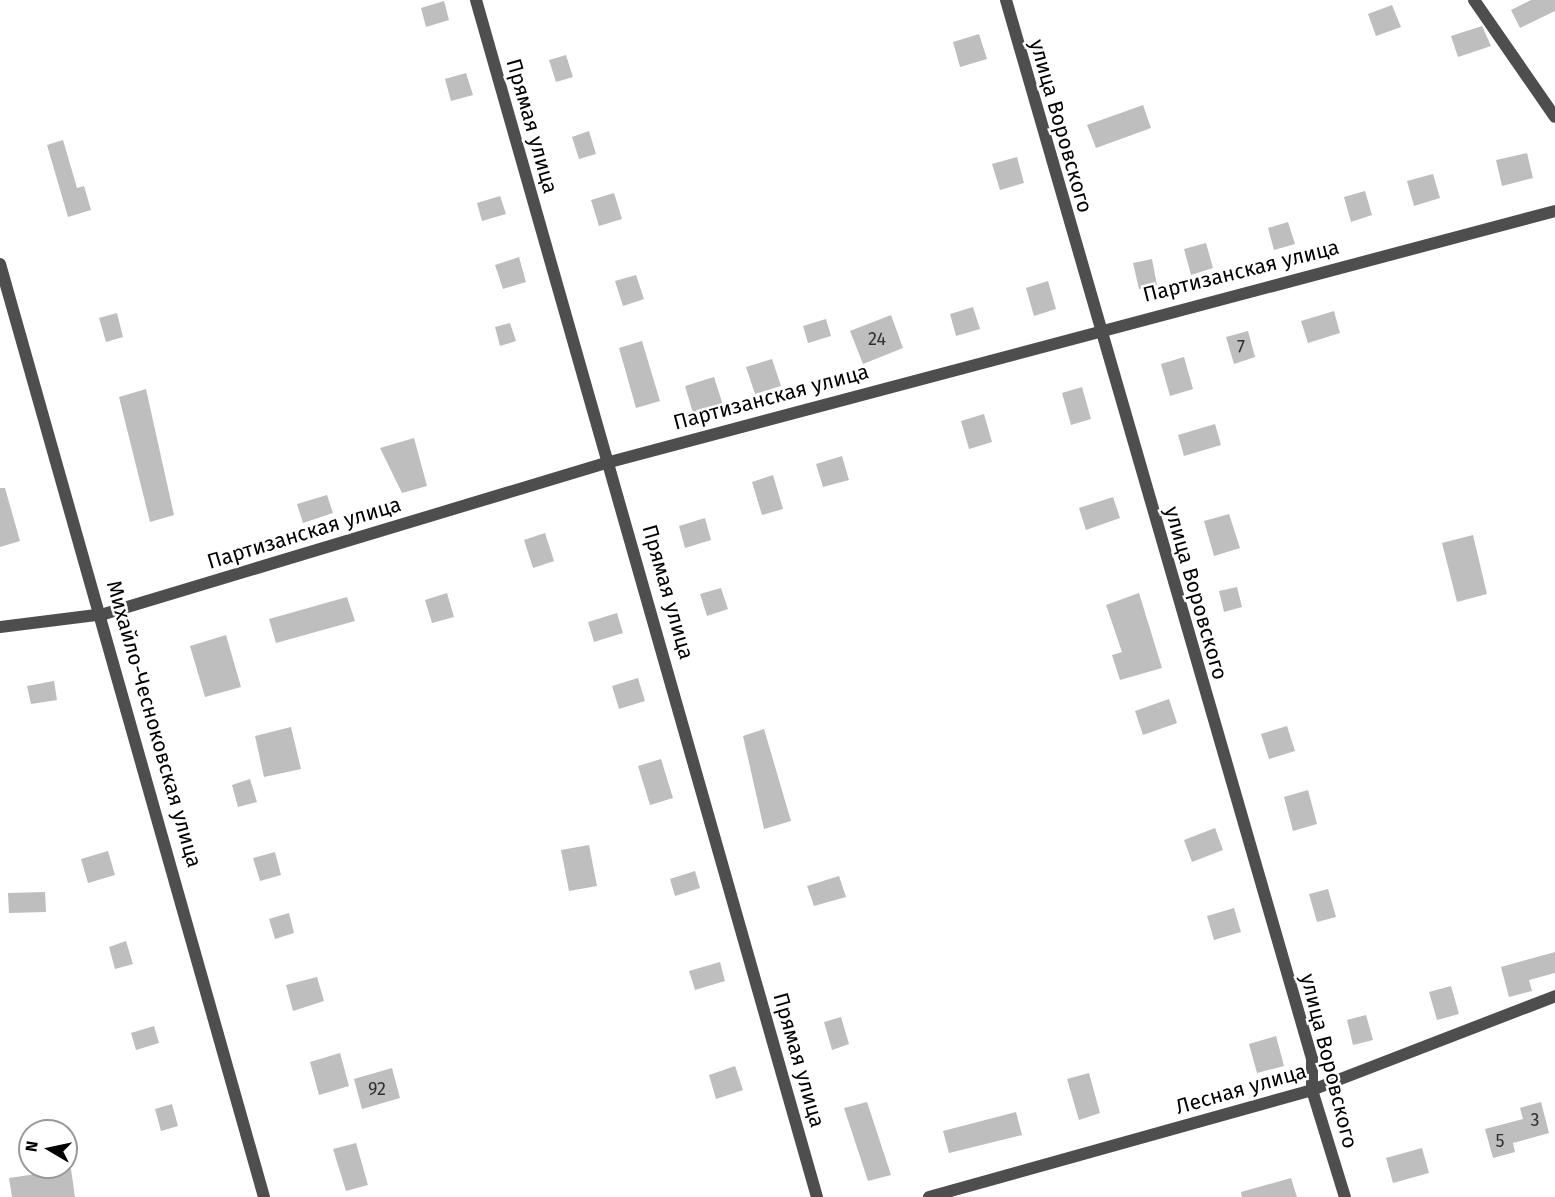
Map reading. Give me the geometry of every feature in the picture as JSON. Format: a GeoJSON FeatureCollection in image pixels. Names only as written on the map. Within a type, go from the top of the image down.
{"type":"FeatureCollection","features":[{"type":"Feature","properties":{"kind":"street","name":"Прямая улица"},"geometry":{"type":"LineString","coordinates":[[476,0],[606,463],[634,540],[817,1197]]}},
{"type":"Feature","properties":{"kind":"street","name":"улица Воровского"},"geometry":{"type":"LineString","coordinates":[[1006,0],[1097,328],[1312,1059],[1312,1090],[1345,1197]]}},
{"type":"Feature","properties":{"kind":"street"},"geometry":{"type":"LineString","coordinates":[[1474,0],[1555,117]]}},
{"type":"Feature","properties":{"kind":"street","name":"Партизанская улица"},"geometry":{"type":"LineString","coordinates":[[0,627],[104,614],[606,463],[1097,328],[1555,211]]}},
{"type":"Feature","properties":{"kind":"street","name":"Михайло-Чесноковская улица"},"geometry":{"type":"LineString","coordinates":[[0,264],[104,614],[264,1197]]}},
{"type":"Feature","properties":{"kind":"street","name":"Лесная улица"},"geometry":{"type":"LineString","coordinates":[[929,1197],[1312,1090],[1555,996]]}},
{"type":"Feature","properties":{"kind":"building"},"geometry":{"type":"Polygon","coordinates":[[[1531,0],[1555,0],[1555,11],[1520,28],[1511,10],[1531,0]]]}},
{"type":"Feature","properties":{"kind":"building"},"geometry":{"type":"Polygon","coordinates":[[[444,1],[449,20],[426,27],[421,8],[444,1]]]}},
{"type":"Feature","properties":{"kind":"building"},"geometry":{"type":"Polygon","coordinates":[[[1392,5],[1401,27],[1376,36],[1368,14],[1392,5]]]}},
{"type":"Feature","properties":{"kind":"building"},"geometry":{"type":"Polygon","coordinates":[[[1482,26],[1491,46],[1458,57],[1451,36],[1482,26]]]}},
{"type":"Feature","properties":{"kind":"building"},"geometry":{"type":"Polygon","coordinates":[[[979,34],[987,59],[960,67],[953,42],[979,34]]]}},
{"type":"Feature","properties":{"kind":"building"},"geometry":{"type":"Polygon","coordinates":[[[566,55],[573,77],[556,82],[549,60],[566,55]]]}},
{"type":"Feature","properties":{"kind":"building"},"geometry":{"type":"Polygon","coordinates":[[[466,73],[473,95],[451,101],[445,79],[466,73]]]}},
{"type":"Feature","properties":{"kind":"building"},"geometry":{"type":"Polygon","coordinates":[[[1143,105],[1151,128],[1096,148],[1087,125],[1143,105]]]}},
{"type":"Feature","properties":{"kind":"building"},"geometry":{"type":"Polygon","coordinates":[[[589,131],[596,154],[579,159],[572,137],[589,131]]]}},
{"type":"Feature","properties":{"kind":"building"},"geometry":{"type":"Polygon","coordinates":[[[63,140],[77,188],[84,186],[91,210],[68,217],[47,145],[63,140]]]}},
{"type":"Feature","properties":{"kind":"building"},"geometry":{"type":"Polygon","coordinates":[[[1527,153],[1533,178],[1502,186],[1496,160],[1527,153]]]}},
{"type":"Feature","properties":{"kind":"building"},"geometry":{"type":"Polygon","coordinates":[[[1017,157],[1024,183],[1000,190],[992,164],[1017,157]]]}},
{"type":"Feature","properties":{"kind":"building"},"geometry":{"type":"Polygon","coordinates":[[[1433,174],[1440,198],[1414,206],[1407,181],[1433,174]]]}},
{"type":"Feature","properties":{"kind":"building"},"geometry":{"type":"Polygon","coordinates":[[[1365,191],[1372,215],[1351,222],[1344,197],[1365,191]]]}},
{"type":"Feature","properties":{"kind":"building"},"geometry":{"type":"Polygon","coordinates":[[[614,193],[622,219],[599,226],[591,200],[614,193]]]}},
{"type":"Feature","properties":{"kind":"building"},"geometry":{"type":"Polygon","coordinates":[[[500,196],[506,214],[482,221],[477,203],[500,196]]]}},
{"type":"Feature","properties":{"kind":"building"},"geometry":{"type":"Polygon","coordinates":[[[1288,222],[1295,244],[1274,250],[1268,228],[1288,222]]]}},
{"type":"Feature","properties":{"kind":"building"},"geometry":{"type":"Polygon","coordinates":[[[1206,243],[1213,268],[1191,275],[1184,249],[1206,243]]]}},
{"type":"Feature","properties":{"kind":"building"},"geometry":{"type":"Polygon","coordinates":[[[519,257],[526,282],[503,289],[495,265],[519,257]]]}},
{"type":"Feature","properties":{"kind":"building"},"geometry":{"type":"Polygon","coordinates":[[[1152,259],[1157,285],[1139,289],[1133,263],[1152,259]]]}},
{"type":"Feature","properties":{"kind":"building"},"geometry":{"type":"Polygon","coordinates":[[[636,275],[644,299],[623,306],[615,281],[636,275]]]}},
{"type":"Feature","properties":{"kind":"building"},"geometry":{"type":"Polygon","coordinates":[[[1048,281],[1056,309],[1034,316],[1026,288],[1048,281]]]}},
{"type":"Feature","properties":{"kind":"building"},"geometry":{"type":"Polygon","coordinates":[[[973,307],[980,329],[956,336],[950,314],[973,307]]]}},
{"type":"Feature","properties":{"kind":"building"},"geometry":{"type":"Polygon","coordinates":[[[1334,311],[1340,333],[1308,343],[1301,321],[1334,311]]]}},
{"type":"Feature","properties":{"kind":"building"},"geometry":{"type":"Polygon","coordinates":[[[117,313],[123,337],[106,342],[99,318],[117,313]]]}},
{"type":"Feature","properties":{"kind":"building"},"geometry":{"type":"Polygon","coordinates":[[[891,315],[903,348],[863,364],[850,331],[891,315]]]}},
{"type":"Feature","properties":{"kind":"building"},"geometry":{"type":"Polygon","coordinates":[[[826,319],[831,336],[808,343],[803,326],[826,319]]]}},
{"type":"Feature","properties":{"kind":"building"},"geometry":{"type":"Polygon","coordinates":[[[510,323],[516,341],[500,346],[495,327],[510,323]]]}},
{"type":"Feature","properties":{"kind":"building"},"geometry":{"type":"Polygon","coordinates":[[[1248,331],[1255,357],[1234,364],[1226,337],[1248,331]]]}},
{"type":"Feature","properties":{"kind":"building"},"geometry":{"type":"Polygon","coordinates":[[[642,341],[660,401],[636,408],[619,348],[642,341]]]}},
{"type":"Feature","properties":{"kind":"building"},"geometry":{"type":"Polygon","coordinates":[[[1184,357],[1193,389],[1170,396],[1161,364],[1184,357]]]}},
{"type":"Feature","properties":{"kind":"building"},"geometry":{"type":"Polygon","coordinates":[[[772,359],[781,386],[755,394],[746,367],[772,359]]]}},
{"type":"Feature","properties":{"kind":"building"},"geometry":{"type":"Polygon","coordinates":[[[714,377],[723,405],[693,413],[685,386],[714,377]]]}},
{"type":"Feature","properties":{"kind":"building"},"geometry":{"type":"Polygon","coordinates":[[[1082,387],[1091,419],[1071,425],[1062,393],[1082,387]]]}},
{"type":"Feature","properties":{"kind":"building"},"geometry":{"type":"Polygon","coordinates":[[[146,389],[174,515],[150,522],[119,397],[146,389]]]}},
{"type":"Feature","properties":{"kind":"building"},"geometry":{"type":"Polygon","coordinates":[[[984,414],[992,442],[969,449],[961,421],[984,414]]]}},
{"type":"Feature","properties":{"kind":"building"},"geometry":{"type":"Polygon","coordinates":[[[1215,424],[1221,445],[1184,456],[1178,435],[1215,424]]]}},
{"type":"Feature","properties":{"kind":"building"},"geometry":{"type":"Polygon","coordinates":[[[414,438],[427,486],[402,493],[380,448],[414,438]]]}},
{"type":"Feature","properties":{"kind":"building"},"geometry":{"type":"Polygon","coordinates":[[[842,456],[849,480],[823,487],[816,464],[842,456]]]}},
{"type":"Feature","properties":{"kind":"building"},"geometry":{"type":"Polygon","coordinates":[[[773,475],[783,509],[762,515],[752,482],[773,475]]]}},
{"type":"Feature","properties":{"kind":"building"},"geometry":{"type":"Polygon","coordinates":[[[0,488],[5,488],[20,541],[0,547],[0,488]]]}},
{"type":"Feature","properties":{"kind":"building"},"geometry":{"type":"Polygon","coordinates":[[[327,495],[333,513],[303,523],[297,504],[327,495]]]}},
{"type":"Feature","properties":{"kind":"building"},"geometry":{"type":"Polygon","coordinates":[[[1113,497],[1120,518],[1086,530],[1079,508],[1113,497]]]}},
{"type":"Feature","properties":{"kind":"building"},"geometry":{"type":"Polygon","coordinates":[[[1229,514],[1240,548],[1214,556],[1204,521],[1229,514]]]}},
{"type":"Feature","properties":{"kind":"building"},"geometry":{"type":"Polygon","coordinates":[[[705,518],[711,540],[685,548],[679,526],[705,518]]]}},
{"type":"Feature","properties":{"kind":"building"},"geometry":{"type":"Polygon","coordinates":[[[545,533],[554,561],[533,568],[524,540],[545,533]]]}},
{"type":"Feature","properties":{"kind":"building"},"geometry":{"type":"Polygon","coordinates":[[[1473,535],[1487,594],[1457,602],[1442,543],[1473,535]]]}},
{"type":"Feature","properties":{"kind":"building"},"geometry":{"type":"Polygon","coordinates":[[[1237,587],[1242,607],[1224,612],[1219,591],[1237,587]]]}},
{"type":"Feature","properties":{"kind":"building"},"geometry":{"type":"Polygon","coordinates":[[[721,588],[728,609],[707,616],[700,594],[721,588]]]}},
{"type":"Feature","properties":{"kind":"building"},"geometry":{"type":"Polygon","coordinates":[[[447,593],[454,617],[432,623],[425,600],[447,593]]]}},
{"type":"Feature","properties":{"kind":"building"},"geometry":{"type":"Polygon","coordinates":[[[1139,593],[1162,668],[1120,680],[1112,655],[1122,652],[1106,605],[1139,593]]]}},
{"type":"Feature","properties":{"kind":"building"},"geometry":{"type":"Polygon","coordinates":[[[347,597],[355,621],[276,643],[269,619],[347,597]]]}},
{"type":"Feature","properties":{"kind":"building"},"geometry":{"type":"Polygon","coordinates":[[[617,613],[623,633],[594,642],[588,622],[617,613]]]}},
{"type":"Feature","properties":{"kind":"building"},"geometry":{"type":"Polygon","coordinates":[[[226,635],[241,687],[205,697],[190,646],[226,635]]]}},
{"type":"Feature","properties":{"kind":"building"},"geometry":{"type":"Polygon","coordinates":[[[638,678],[645,701],[619,709],[612,686],[638,678]]]}},
{"type":"Feature","properties":{"kind":"building"},"geometry":{"type":"Polygon","coordinates":[[[54,681],[57,700],[31,704],[27,686],[54,681]]]}},
{"type":"Feature","properties":{"kind":"building"},"geometry":{"type":"Polygon","coordinates":[[[1169,699],[1177,723],[1143,735],[1135,711],[1169,699]]]}},
{"type":"Feature","properties":{"kind":"building"},"geometry":{"type":"Polygon","coordinates":[[[1287,726],[1295,751],[1269,759],[1261,734],[1287,726]]]}},
{"type":"Feature","properties":{"kind":"building"},"geometry":{"type":"Polygon","coordinates":[[[291,727],[301,769],[264,777],[255,736],[291,727]]]}},
{"type":"Feature","properties":{"kind":"building"},"geometry":{"type":"Polygon","coordinates":[[[764,729],[791,821],[764,829],[743,736],[764,729]]]}},
{"type":"Feature","properties":{"kind":"building"},"geometry":{"type":"Polygon","coordinates":[[[661,759],[673,798],[650,805],[638,766],[661,759]]]}},
{"type":"Feature","properties":{"kind":"building"},"geometry":{"type":"Polygon","coordinates":[[[250,779],[257,802],[238,807],[232,785],[250,779]]]}},
{"type":"Feature","properties":{"kind":"building"},"geometry":{"type":"Polygon","coordinates":[[[1308,790],[1317,824],[1293,831],[1284,797],[1308,790]]]}},
{"type":"Feature","properties":{"kind":"building"},"geometry":{"type":"Polygon","coordinates":[[[1215,828],[1223,850],[1192,862],[1184,840],[1215,828]]]}},
{"type":"Feature","properties":{"kind":"building"},"geometry":{"type":"Polygon","coordinates":[[[589,845],[597,886],[569,891],[561,850],[589,845]]]}},
{"type":"Feature","properties":{"kind":"building"},"geometry":{"type":"Polygon","coordinates":[[[108,851],[115,875],[88,883],[81,859],[108,851]]]}},
{"type":"Feature","properties":{"kind":"building"},"geometry":{"type":"Polygon","coordinates":[[[275,852],[281,875],[260,881],[253,858],[275,852]]]}},
{"type":"Feature","properties":{"kind":"building"},"geometry":{"type":"Polygon","coordinates":[[[695,871],[700,888],[675,896],[670,879],[695,871]]]}},
{"type":"Feature","properties":{"kind":"building"},"geometry":{"type":"Polygon","coordinates":[[[839,876],[846,897],[814,906],[807,886],[839,876]]]}},
{"type":"Feature","properties":{"kind":"building"},"geometry":{"type":"Polygon","coordinates":[[[1328,889],[1336,917],[1317,922],[1309,894],[1328,889]]]}},
{"type":"Feature","properties":{"kind":"building"},"geometry":{"type":"Polygon","coordinates":[[[45,892],[46,912],[9,913],[8,893],[45,892]]]}},
{"type":"Feature","properties":{"kind":"building"},"geometry":{"type":"Polygon","coordinates":[[[1234,908],[1241,932],[1214,940],[1207,916],[1234,908]]]}},
{"type":"Feature","properties":{"kind":"building"},"geometry":{"type":"Polygon","coordinates":[[[289,913],[294,933],[275,939],[269,919],[289,913]]]}},
{"type":"Feature","properties":{"kind":"building"},"geometry":{"type":"Polygon","coordinates":[[[126,941],[133,964],[115,969],[109,947],[126,941]]]}},
{"type":"Feature","properties":{"kind":"building"},"geometry":{"type":"Polygon","coordinates":[[[1555,952],[1555,973],[1529,980],[1532,991],[1509,997],[1501,967],[1555,952]]]}},
{"type":"Feature","properties":{"kind":"building"},"geometry":{"type":"Polygon","coordinates":[[[720,962],[725,981],[695,990],[689,971],[720,962]]]}},
{"type":"Feature","properties":{"kind":"building"},"geometry":{"type":"Polygon","coordinates":[[[317,977],[324,1001],[293,1011],[286,985],[317,977]]]}},
{"type":"Feature","properties":{"kind":"building"},"geometry":{"type":"Polygon","coordinates":[[[1451,986],[1459,1014],[1437,1020],[1429,992],[1451,986]]]}},
{"type":"Feature","properties":{"kind":"building"},"geometry":{"type":"Polygon","coordinates":[[[1366,1015],[1373,1040],[1353,1045],[1347,1020],[1366,1015]]]}},
{"type":"Feature","properties":{"kind":"building"},"geometry":{"type":"Polygon","coordinates":[[[841,1017],[849,1044],[832,1050],[824,1022],[841,1017]]]}},
{"type":"Feature","properties":{"kind":"building"},"geometry":{"type":"Polygon","coordinates":[[[154,1026],[159,1043],[136,1050],[131,1033],[154,1026]]]}},
{"type":"Feature","properties":{"kind":"building"},"geometry":{"type":"Polygon","coordinates":[[[1276,1036],[1284,1066],[1257,1073],[1249,1044],[1276,1036]]]}},
{"type":"Feature","properties":{"kind":"building"},"geometry":{"type":"Polygon","coordinates":[[[340,1053],[349,1086],[319,1095],[310,1062],[340,1053]]]}},
{"type":"Feature","properties":{"kind":"building"},"geometry":{"type":"Polygon","coordinates":[[[735,1066],[743,1090],[716,1099],[709,1075],[735,1066]]]}},
{"type":"Feature","properties":{"kind":"building"},"geometry":{"type":"Polygon","coordinates":[[[392,1068],[400,1098],[362,1109],[354,1079],[392,1068]]]}},
{"type":"Feature","properties":{"kind":"building"},"geometry":{"type":"Polygon","coordinates":[[[1089,1073],[1100,1113],[1079,1120],[1067,1079],[1089,1073]]]}},
{"type":"Feature","properties":{"kind":"building"},"geometry":{"type":"Polygon","coordinates":[[[867,1102],[891,1175],[868,1181],[844,1108],[867,1102]]]}},
{"type":"Feature","properties":{"kind":"building"},"geometry":{"type":"Polygon","coordinates":[[[1541,1102],[1549,1133],[1513,1143],[1515,1152],[1493,1158],[1485,1129],[1523,1119],[1520,1108],[1541,1102]]]}},
{"type":"Feature","properties":{"kind":"building"},"geometry":{"type":"Polygon","coordinates":[[[172,1104],[178,1126],[161,1131],[155,1109],[172,1104]]]}},
{"type":"Feature","properties":{"kind":"building"},"geometry":{"type":"Polygon","coordinates":[[[1016,1112],[1022,1135],[949,1153],[943,1131],[1016,1112]]]}},
{"type":"Feature","properties":{"kind":"building"},"geometry":{"type":"Polygon","coordinates":[[[356,1143],[368,1185],[346,1191],[333,1149],[356,1143]]]}},
{"type":"Feature","properties":{"kind":"building"},"geometry":{"type":"Polygon","coordinates":[[[1422,1148],[1429,1173],[1393,1183],[1386,1158],[1422,1148]]]}},
{"type":"Feature","properties":{"kind":"building"},"geometry":{"type":"Polygon","coordinates":[[[9,1178],[72,1179],[75,1197],[12,1197],[9,1178]]]}},
{"type":"Feature","properties":{"kind":"building"},"geometry":{"type":"Polygon","coordinates":[[[1291,1178],[1297,1197],[1242,1197],[1241,1192],[1291,1178]]]}}]}
